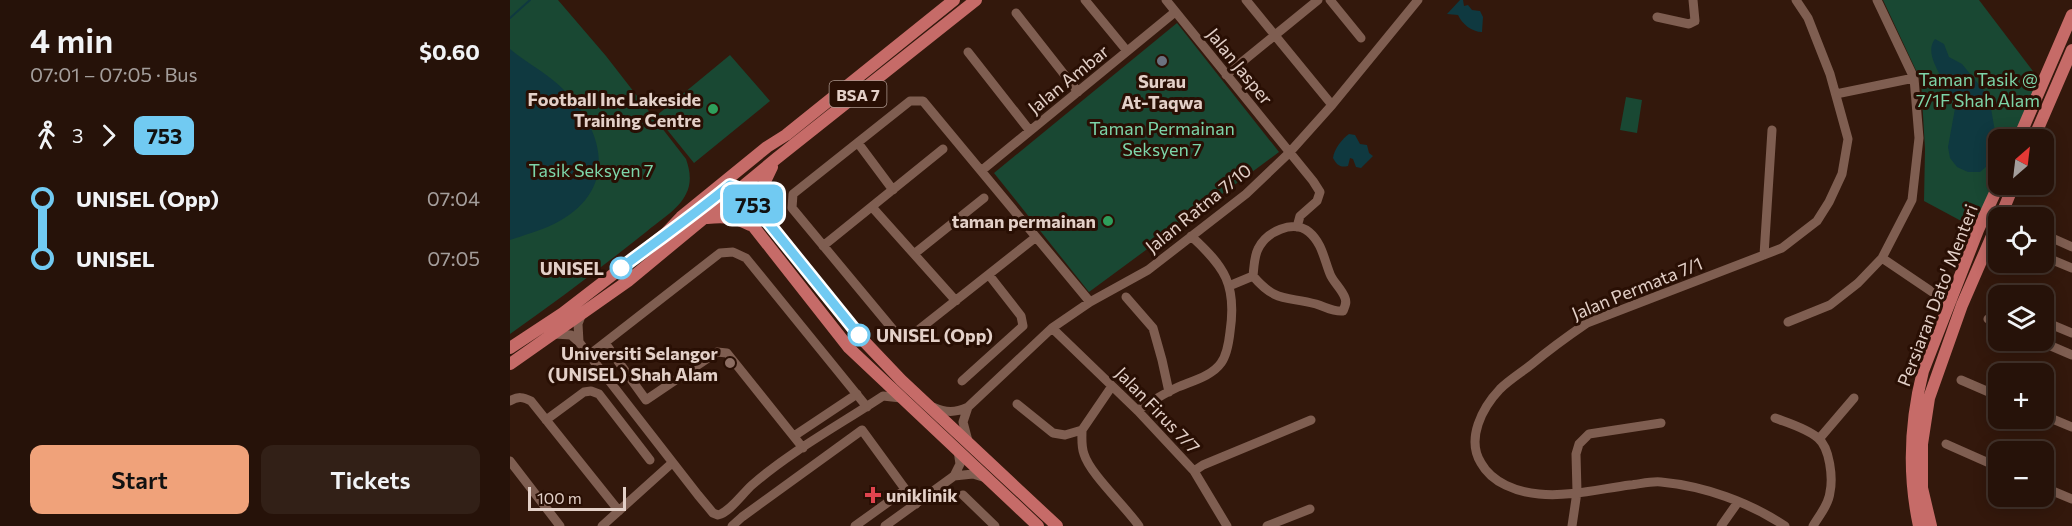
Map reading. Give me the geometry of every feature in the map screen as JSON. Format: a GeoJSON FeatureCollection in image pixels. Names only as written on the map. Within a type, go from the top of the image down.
{"type":"FeatureCollection","features":[{"type":"Feature","properties":{"kind":"main road","name":"BSA 7"},"geometry":{"type":"LineString","coordinates":[[510,364],[628,281],[706,218],[734,190],[976,0]]}},
{"type":"Feature","properties":{"kind":"main road","name":"BSA 7"},"geometry":{"type":"LineString","coordinates":[[510,348],[563,313],[665,234],[681,217],[767,147],[786,135],[946,2]]}},
{"type":"Feature","properties":{"kind":"main road"},"geometry":{"type":"LineString","coordinates":[[2023,129],[2072,15]]}},
{"type":"Feature","properties":{"kind":"main road"},"geometry":{"type":"LineString","coordinates":[[2038,129],[2072,50]]}},
{"type":"Feature","properties":{"kind":"main road"},"geometry":{"type":"LineString","coordinates":[[665,234],[734,190],[786,135]]}},
{"type":"Feature","properties":{"kind":"main road"},"geometry":{"type":"LineString","coordinates":[[763,217],[760,190],[777,158]]}},
{"type":"Feature","properties":{"kind":"main road"},"geometry":{"type":"LineString","coordinates":[[734,190],[763,217],[862,339],[901,380],[1057,526]]}},
{"type":"Feature","properties":{"kind":"main road"},"geometry":{"type":"LineString","coordinates":[[734,190],[754,227],[849,348],[1038,526]]}},
{"type":"Feature","properties":{"kind":"main road","name":"Persiaran Dato' Menteri"},"geometry":{"type":"LineString","coordinates":[[1919,526],[1912,497],[1912,443],[1917,394],[1923,371],[1988,210]]}},
{"type":"Feature","properties":{"kind":"main road"},"geometry":{"type":"LineString","coordinates":[[706,218],[723,216],[736,218],[754,227]]}},
{"type":"Feature","properties":{"kind":"main road","name":"Persiaran Dato' Menteri"},"geometry":{"type":"LineString","coordinates":[[1931,526],[1922,488],[1922,444],[1929,398],[1962,304],[1988,247]]}},
{"type":"Feature","properties":{"kind":"street"},"geometry":{"type":"LineString","coordinates":[[1085,0],[1127,51]]}},
{"type":"Feature","properties":{"kind":"street","name":"Jalan Jasper"},"geometry":{"type":"LineString","coordinates":[[1166,0],[1320,192],[1317,201],[1300,216],[1297,227]]}},
{"type":"Feature","properties":{"kind":"street"},"geometry":{"type":"LineString","coordinates":[[1246,0],[1332,105]]}},
{"type":"Feature","properties":{"kind":"street"},"geometry":{"type":"LineString","coordinates":[[1226,75],[1318,0]]}},
{"type":"Feature","properties":{"kind":"street"},"geometry":{"type":"LineString","coordinates":[[1330,0],[1361,38]]}},
{"type":"Feature","properties":{"kind":"street"},"geometry":{"type":"LineString","coordinates":[[1657,17],[1689,24],[1695,21],[1693,0]]}},
{"type":"Feature","properties":{"kind":"street","name":"Jalan Permata 7/1"},"geometry":{"type":"LineString","coordinates":[[1785,526],[1770,516],[1700,488],[1659,481],[1577,492],[1541,494],[1518,491],[1496,480],[1485,471],[1474,448],[1475,434],[1481,417],[1499,390],[1563,339],[1587,323],[1782,248],[1817,220],[1829,202],[1842,174],[1848,139],[1836,94],[1808,18],[1796,0]]}},
{"type":"Feature","properties":{"kind":"street"},"geometry":{"type":"LineString","coordinates":[[1788,322],[1830,305],[1858,283],[1882,258],[1905,214],[1913,193],[1919,138],[1914,78],[1877,0]]}},
{"type":"Feature","properties":{"kind":"street","name":"Jalan Ratna 7/10"},"geometry":{"type":"LineString","coordinates":[[968,407],[1052,328],[1090,302],[1148,270],[1246,194],[1289,153],[1332,105],[1413,2]]}},
{"type":"Feature","properties":{"kind":"street","name":"Jalan Ambar"},"geometry":{"type":"LineString","coordinates":[[981,171],[1175,12]]}},
{"type":"Feature","properties":{"kind":"street"},"geometry":{"type":"LineString","coordinates":[[1016,13],[1078,92]]}},
{"type":"Feature","properties":{"kind":"street"},"geometry":{"type":"LineString","coordinates":[[968,52],[1030,131]]}},
{"type":"Feature","properties":{"kind":"street"},"geometry":{"type":"LineString","coordinates":[[1836,94],[1914,78]]}},
{"type":"Feature","properties":{"kind":"street"},"geometry":{"type":"LineString","coordinates":[[1036,237],[912,335],[895,332],[792,208],[793,194],[910,101],[923,101],[981,171],[1036,237],[1090,302]]}},
{"type":"Feature","properties":{"kind":"street"},"geometry":{"type":"LineString","coordinates":[[1764,255],[1772,130]]}},
{"type":"Feature","properties":{"kind":"street"},"geometry":{"type":"LineString","coordinates":[[858,143],[893,190]]}},
{"type":"Feature","properties":{"kind":"street"},"geometry":{"type":"LineString","coordinates":[[823,246],[943,149]]}},
{"type":"Feature","properties":{"kind":"street"},"geometry":{"type":"LineString","coordinates":[[914,254],[984,198]]}},
{"type":"Feature","properties":{"kind":"street"},"geometry":{"type":"LineString","coordinates":[[872,207],[956,301]]}},
{"type":"Feature","properties":{"kind":"street"},"geometry":{"type":"LineString","coordinates":[[1286,227],[1297,227],[1309,231],[1321,247],[1330,275],[1345,297],[1346,304],[1343,311],[1336,312],[1315,304],[1276,297],[1262,287],[1253,276],[1258,248],[1269,234],[1286,227]]}},
{"type":"Feature","properties":{"kind":"street"},"geometry":{"type":"LineString","coordinates":[[1138,411],[1168,392],[1195,381],[1221,363],[1227,345],[1233,313],[1232,294],[1222,269],[1191,236]]}},
{"type":"Feature","properties":{"kind":"street"},"geometry":{"type":"LineString","coordinates":[[2054,239],[2072,247]]}},
{"type":"Feature","properties":{"kind":"street"},"geometry":{"type":"LineString","coordinates":[[589,355],[720,253],[733,252],[746,258],[867,407]]}},
{"type":"Feature","properties":{"kind":"street"},"geometry":{"type":"LineString","coordinates":[[1882,258],[1950,304]]}},
{"type":"Feature","properties":{"kind":"street"},"geometry":{"type":"LineString","coordinates":[[2054,260],[2072,267]]}},
{"type":"Feature","properties":{"kind":"street"},"geometry":{"type":"LineString","coordinates":[[963,381],[1023,326],[1021,316],[988,275]]}},
{"type":"Feature","properties":{"kind":"street"},"geometry":{"type":"LineString","coordinates":[[1229,286],[1253,276]]}},
{"type":"Feature","properties":{"kind":"street"},"geometry":{"type":"LineString","coordinates":[[1126,297],[1153,328],[1168,392]]}},
{"type":"Feature","properties":{"kind":"street"},"geometry":{"type":"LineString","coordinates":[[579,342],[578,324],[581,316]]}},
{"type":"Feature","properties":{"kind":"street"},"geometry":{"type":"LineString","coordinates":[[2054,326],[2072,333]]}},
{"type":"Feature","properties":{"kind":"street","name":"Jalan Firus 7/7"},"geometry":{"type":"LineString","coordinates":[[1052,328],[1138,411],[1194,471],[1227,526]]}},
{"type":"Feature","properties":{"kind":"street"},"geometry":{"type":"LineString","coordinates":[[555,334],[571,335],[579,342],[672,463],[713,513],[720,515],[758,480],[883,396],[901,398]]}},
{"type":"Feature","properties":{"kind":"street"},"geometry":{"type":"LineString","coordinates":[[605,343],[646,400],[717,352],[727,353],[803,448]]}},
{"type":"Feature","properties":{"kind":"street"},"geometry":{"type":"LineString","coordinates":[[2054,347],[2072,355]]}},
{"type":"Feature","properties":{"kind":"street"},"geometry":{"type":"LineString","coordinates":[[1961,380],[1988,392]]}},
{"type":"Feature","properties":{"kind":"street"},"geometry":{"type":"LineString","coordinates":[[883,381],[883,396]]}},
{"type":"Feature","properties":{"kind":"street"},"geometry":{"type":"LineString","coordinates":[[1112,386],[1082,430],[1084,456],[1094,472],[1139,526]]}},
{"type":"Feature","properties":{"kind":"street"},"geometry":{"type":"LineString","coordinates":[[546,420],[584,392],[591,391],[598,394],[650,460]]}},
{"type":"Feature","properties":{"kind":"street"},"geometry":{"type":"LineString","coordinates":[[794,436],[857,394]]}},
{"type":"Feature","properties":{"kind":"street"},"geometry":{"type":"LineString","coordinates":[[510,401],[523,397],[531,401],[619,511]]}},
{"type":"Feature","properties":{"kind":"street"},"geometry":{"type":"LineString","coordinates":[[1819,439],[1854,398]]}},
{"type":"Feature","properties":{"kind":"street"},"geometry":{"type":"LineString","coordinates":[[1017,404],[1053,433],[1065,435],[1082,430]]}},
{"type":"Feature","properties":{"kind":"street"},"geometry":{"type":"LineString","coordinates":[[931,406],[946,412],[960,411],[968,407]]}},
{"type":"Feature","properties":{"kind":"street"},"geometry":{"type":"LineString","coordinates":[[968,407],[963,422],[968,442]]}},
{"type":"Feature","properties":{"kind":"street"},"geometry":{"type":"LineString","coordinates":[[1774,418],[1792,424],[1819,439],[1826,453],[1831,474],[1830,494],[1813,526]]}},
{"type":"Feature","properties":{"kind":"street"},"geometry":{"type":"LineString","coordinates":[[1194,471],[1203,465],[1311,420]]}},
{"type":"Feature","properties":{"kind":"street"},"geometry":{"type":"LineString","coordinates":[[2054,420],[2072,427]]}},
{"type":"Feature","properties":{"kind":"street"},"geometry":{"type":"LineString","coordinates":[[1572,526],[1577,492],[1576,454],[1579,444],[1589,434],[1661,423]]}},
{"type":"Feature","properties":{"kind":"street"},"geometry":{"type":"LineString","coordinates":[[732,526],[862,430],[916,504]]}},
{"type":"Feature","properties":{"kind":"street"},"geometry":{"type":"LineString","coordinates":[[1946,444],[1988,463]]}},
{"type":"Feature","properties":{"kind":"street"},"geometry":{"type":"LineString","coordinates":[[893,524],[954,476],[960,464],[958,450]]}},
{"type":"Feature","properties":{"kind":"street"},"geometry":{"type":"LineString","coordinates":[[510,461],[560,526]]}},
{"type":"Feature","properties":{"kind":"street"},"geometry":{"type":"LineString","coordinates":[[602,526],[672,463]]}},
{"type":"Feature","properties":{"kind":"street"},"geometry":{"type":"LineString","coordinates":[[954,476],[973,474],[991,481]]}},
{"type":"Feature","properties":{"kind":"street"},"geometry":{"type":"LineString","coordinates":[[855,526],[905,489]]}},
{"type":"Feature","properties":{"kind":"street"},"geometry":{"type":"LineString","coordinates":[[2054,492],[2072,499]]}},
{"type":"Feature","properties":{"kind":"street"},"geometry":{"type":"LineString","coordinates":[[963,495],[995,526]]}},
{"type":"Feature","properties":{"kind":"street"},"geometry":{"type":"LineString","coordinates":[[1721,526],[1738,502]]}},
{"type":"Feature","properties":{"kind":"street"},"geometry":{"type":"LineString","coordinates":[[732,504],[742,517]]}},
{"type":"Feature","properties":{"kind":"street"},"geometry":{"type":"LineString","coordinates":[[1267,526],[1310,509]]}},
{"type":"Feature","properties":{"kind":"green space","name":"Tasik Seksyen 7"},"geometry":{"type":"Polygon","coordinates":[[[510,0],[558,0],[606,56],[686,159],[690,176],[686,194],[679,205],[579,284],[510,334],[510,0]]]}},
{"type":"Feature","properties":{"kind":"green space","name":"Taman Tasik @ 7/1F Shah Alam"},"geometry":{"type":"Polygon","coordinates":[[[1883,0],[1979,0],[2042,83],[2021,129],[1988,129],[1988,195],[1993,195],[1978,230],[1924,201],[1925,149],[1921,81],[1883,0]]]}},
{"type":"Feature","properties":{"kind":"green space","name":"Taman Permainan Seksyen 7"},"geometry":{"type":"Polygon","coordinates":[[[1177,23],[1279,152],[1089,292],[994,173],[1177,23]]]}},
{"type":"Feature","properties":{"kind":"green space","name":"Football Inc Lakeside Training Centre"},"geometry":{"type":"Polygon","coordinates":[[[730,55],[770,101],[694,163],[656,116],[730,55]]]}},
{"type":"Feature","properties":{"kind":"green space"},"geometry":{"type":"Polygon","coordinates":[[[1626,97],[1642,100],[1637,133],[1620,130],[1626,97]]]}},
{"type":"Feature","properties":{"kind":"water"},"geometry":{"type":"Polygon","coordinates":[[[1460,0],[1463,0],[1464,6],[1468,5],[1472,10],[1480,11],[1483,17],[1482,32],[1468,27],[1458,15],[1447,14],[1460,0]]]}},
{"type":"Feature","properties":{"kind":"water"},"geometry":{"type":"Polygon","coordinates":[[[1935,39],[1944,44],[1949,57],[1962,64],[1989,97],[1995,129],[1988,129],[1988,164],[1980,172],[1968,172],[1957,167],[1950,158],[1948,147],[1956,103],[1934,62],[1932,46],[1935,39]]]}},
{"type":"Feature","properties":{"kind":"water","name":"Tasik Seksyen 7"},"geometry":{"type":"Polygon","coordinates":[[[510,49],[559,85],[579,108],[590,126],[597,145],[599,163],[596,180],[588,196],[574,211],[554,224],[510,240],[510,49]]]}},
{"type":"Feature","properties":{"kind":"water"},"geometry":{"type":"Polygon","coordinates":[[[1349,134],[1355,135],[1360,144],[1367,145],[1369,153],[1373,156],[1361,168],[1356,167],[1353,159],[1350,158],[1348,166],[1343,167],[1333,158],[1339,144],[1349,134]]]}},
{"type":"Feature","properties":{"kind":"waterway"},"geometry":{"type":"LineString","coordinates":[[510,18],[530,0]]}},
{"type":"Feature","properties":{"kind":"bus line","name":"753"},"geometry":{"type":"LineString","coordinates":[[621,268],[686,221],[730,185],[741,189],[859,335]]}},
{"type":"Feature","properties":{"kind":"place","name":"Surau At-Taqwa"},"geometry":{"type":"Point","coordinates":[1162,61]}},
{"type":"Feature","properties":{"kind":"place","name":"Football Inc Lakeside Training Centre"},"geometry":{"type":"Point","coordinates":[713,109]}},
{"type":"Feature","properties":{"kind":"place","name":"taman permainan"},"geometry":{"type":"Point","coordinates":[1108,221]}},
{"type":"Feature","properties":{"kind":"place","name":"UNISEL"},"geometry":{"type":"Point","coordinates":[621,268]}},
{"type":"Feature","properties":{"kind":"place","name":"UNISEL (Opp)"},"geometry":{"type":"Point","coordinates":[859,335]}},
{"type":"Feature","properties":{"kind":"place","name":"Universiti Selangor (UNISEL) Shah Alam"},"geometry":{"type":"Point","coordinates":[730,363]}},
{"type":"Feature","properties":{"kind":"place","name":"uniklinik"},"geometry":{"type":"Point","coordinates":[873,495]}}]}
